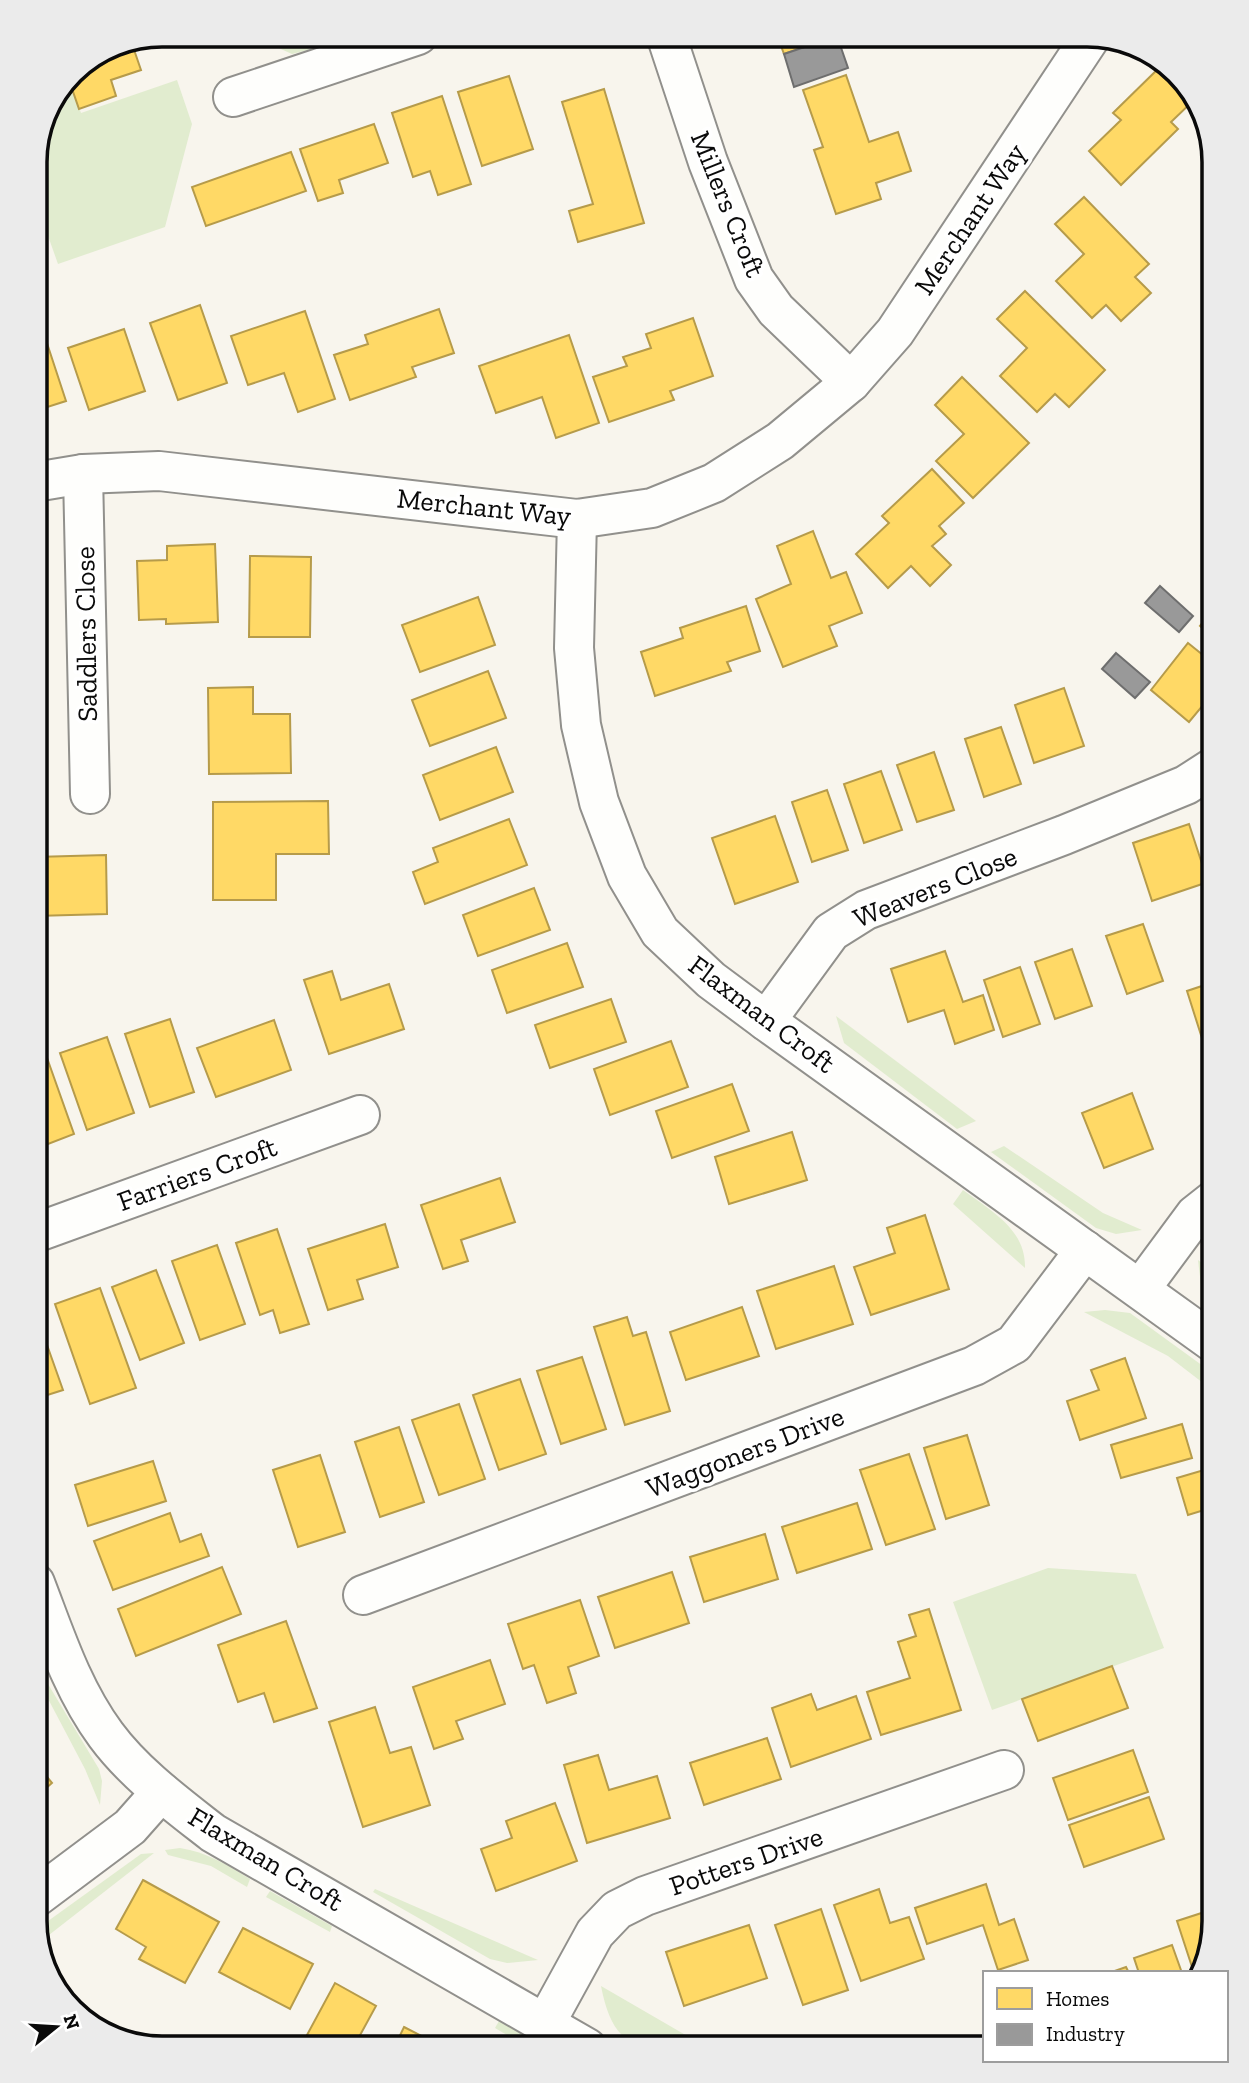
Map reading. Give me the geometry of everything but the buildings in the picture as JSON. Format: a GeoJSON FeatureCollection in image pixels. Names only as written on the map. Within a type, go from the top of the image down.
{"type":"FeatureCollection","features":[{"type":"Feature","properties":{"kind":"street"},"geometry":{"type":"LineString","coordinates":[[233,97],[378,47]]}},
{"type":"Feature","properties":{"kind":"street","name":"Millers Croft"},"geometry":{"type":"LineString","coordinates":[[671,47],[708,162],[754,279],[776,310],[851,382]]}},
{"type":"Feature","properties":{"kind":"street","name":"Merchant Way"},"geometry":{"type":"LineString","coordinates":[[47,480],[83,474],[159,471],[577,519],[652,508],[714,483],[780,441],[851,382],[895,332],[1084,47]]}},
{"type":"Feature","properties":{"kind":"street","name":"Saddlers Close"},"geometry":{"type":"LineString","coordinates":[[83,474],[90,794]]}},
{"type":"Feature","properties":{"kind":"street","name":"Flaxman Croft"},"geometry":{"type":"LineString","coordinates":[[577,519],[575,648],[580,712],[604,815],[627,876],[660,932],[710,980],[1202,1334]]}},
{"type":"Feature","properties":{"kind":"street","name":"Weavers Close"},"geometry":{"type":"LineString","coordinates":[[766,1021],[831,932],[866,909],[1064,835],[1186,785],[1202,775]]}},
{"type":"Feature","properties":{"kind":"street","name":"Farriers Croft"},"geometry":{"type":"LineString","coordinates":[[47,1229],[359,1115]]}},
{"type":"Feature","properties":{"kind":"street"},"geometry":{"type":"LineString","coordinates":[[1140,1289],[1195,1215],[1202,1209]]}},
{"type":"Feature","properties":{"kind":"street","name":"Waggoners Drive"},"geometry":{"type":"LineString","coordinates":[[363,1595],[974,1366],[1014,1344],[1085,1250]]}},
{"type":"Feature","properties":{"kind":"street","name":"Flaxman Croft"},"geometry":{"type":"LineString","coordinates":[[47,1614],[71,1677],[106,1735],[161,1792],[213,1833],[566,2036]]}},
{"type":"Feature","properties":{"kind":"street","name":"Potters Drive"},"geometry":{"type":"LineString","coordinates":[[545,2024],[595,1933],[617,1910],[645,1896],[1004,1770]]}},
{"type":"Feature","properties":{"kind":"street"},"geometry":{"type":"LineString","coordinates":[[47,1889],[130,1827],[161,1792]]}},
{"type":"Feature","properties":{"kind":"green space"},"geometry":{"type":"Polygon","coordinates":[[[276,47],[319,47],[292,54],[276,47]]]}},
{"type":"Feature","properties":{"kind":"green space"},"geometry":{"type":"Polygon","coordinates":[[[177,80],[192,124],[165,227],[58,264],[47,233],[47,155],[59,112],[71,92],[73,90],[81,113],[177,80]]]}},
{"type":"Feature","properties":{"kind":"green space"},"geometry":{"type":"Polygon","coordinates":[[[836,1016],[976,1121],[957,1129],[844,1043],[836,1016]]]}},
{"type":"Feature","properties":{"kind":"green space"},"geometry":{"type":"Polygon","coordinates":[[[1004,1146],[1103,1213],[1142,1230],[1116,1234],[1096,1228],[991,1152],[1004,1146]]]}},
{"type":"Feature","properties":{"kind":"green space"},"geometry":{"type":"Polygon","coordinates":[[[963,1190],[1005,1222],[1013,1232],[1024,1254],[1025,1268],[953,1204],[963,1190]]]}},
{"type":"Feature","properties":{"kind":"green space"},"geometry":{"type":"Polygon","coordinates":[[[1198,1260],[1202,1263],[1201,1285],[1198,1260]]]}},
{"type":"Feature","properties":{"kind":"green space"},"geometry":{"type":"Polygon","coordinates":[[[1105,1310],[1130,1313],[1202,1365],[1202,1382],[1168,1356],[1084,1312],[1105,1310]]]}},
{"type":"Feature","properties":{"kind":"green space"},"geometry":{"type":"Polygon","coordinates":[[[1048,1568],[1136,1574],[1164,1648],[992,1710],[953,1602],[1048,1568]]]}},
{"type":"Feature","properties":{"kind":"green space"},"geometry":{"type":"Polygon","coordinates":[[[47,1682],[99,1769],[102,1781],[100,1805],[85,1769],[47,1697],[47,1682]]]}},
{"type":"Feature","properties":{"kind":"green space"},"geometry":{"type":"Polygon","coordinates":[[[180,1848],[208,1856],[233,1869],[250,1879],[247,1887],[211,1866],[168,1855],[165,1850],[180,1848]]]}},
{"type":"Feature","properties":{"kind":"green space"},"geometry":{"type":"Polygon","coordinates":[[[154,1853],[48,1935],[47,1922],[141,1854],[154,1853]]]}},
{"type":"Feature","properties":{"kind":"green space"},"geometry":{"type":"Polygon","coordinates":[[[375,1889],[538,1960],[507,1963],[490,1959],[373,1892],[375,1889]]]}},
{"type":"Feature","properties":{"kind":"green space"},"geometry":{"type":"Polygon","coordinates":[[[270,1891],[332,1926],[330,1932],[266,1897],[270,1891]]]}},
{"type":"Feature","properties":{"kind":"green space"},"geometry":{"type":"Polygon","coordinates":[[[601,1986],[687,2036],[623,2036],[607,2010],[601,1986]]]}},
{"type":"Feature","properties":{"kind":"green space"},"geometry":{"type":"Polygon","coordinates":[[[499,2021],[525,2036],[509,2036],[495,2028],[499,2021]]]}}]}
